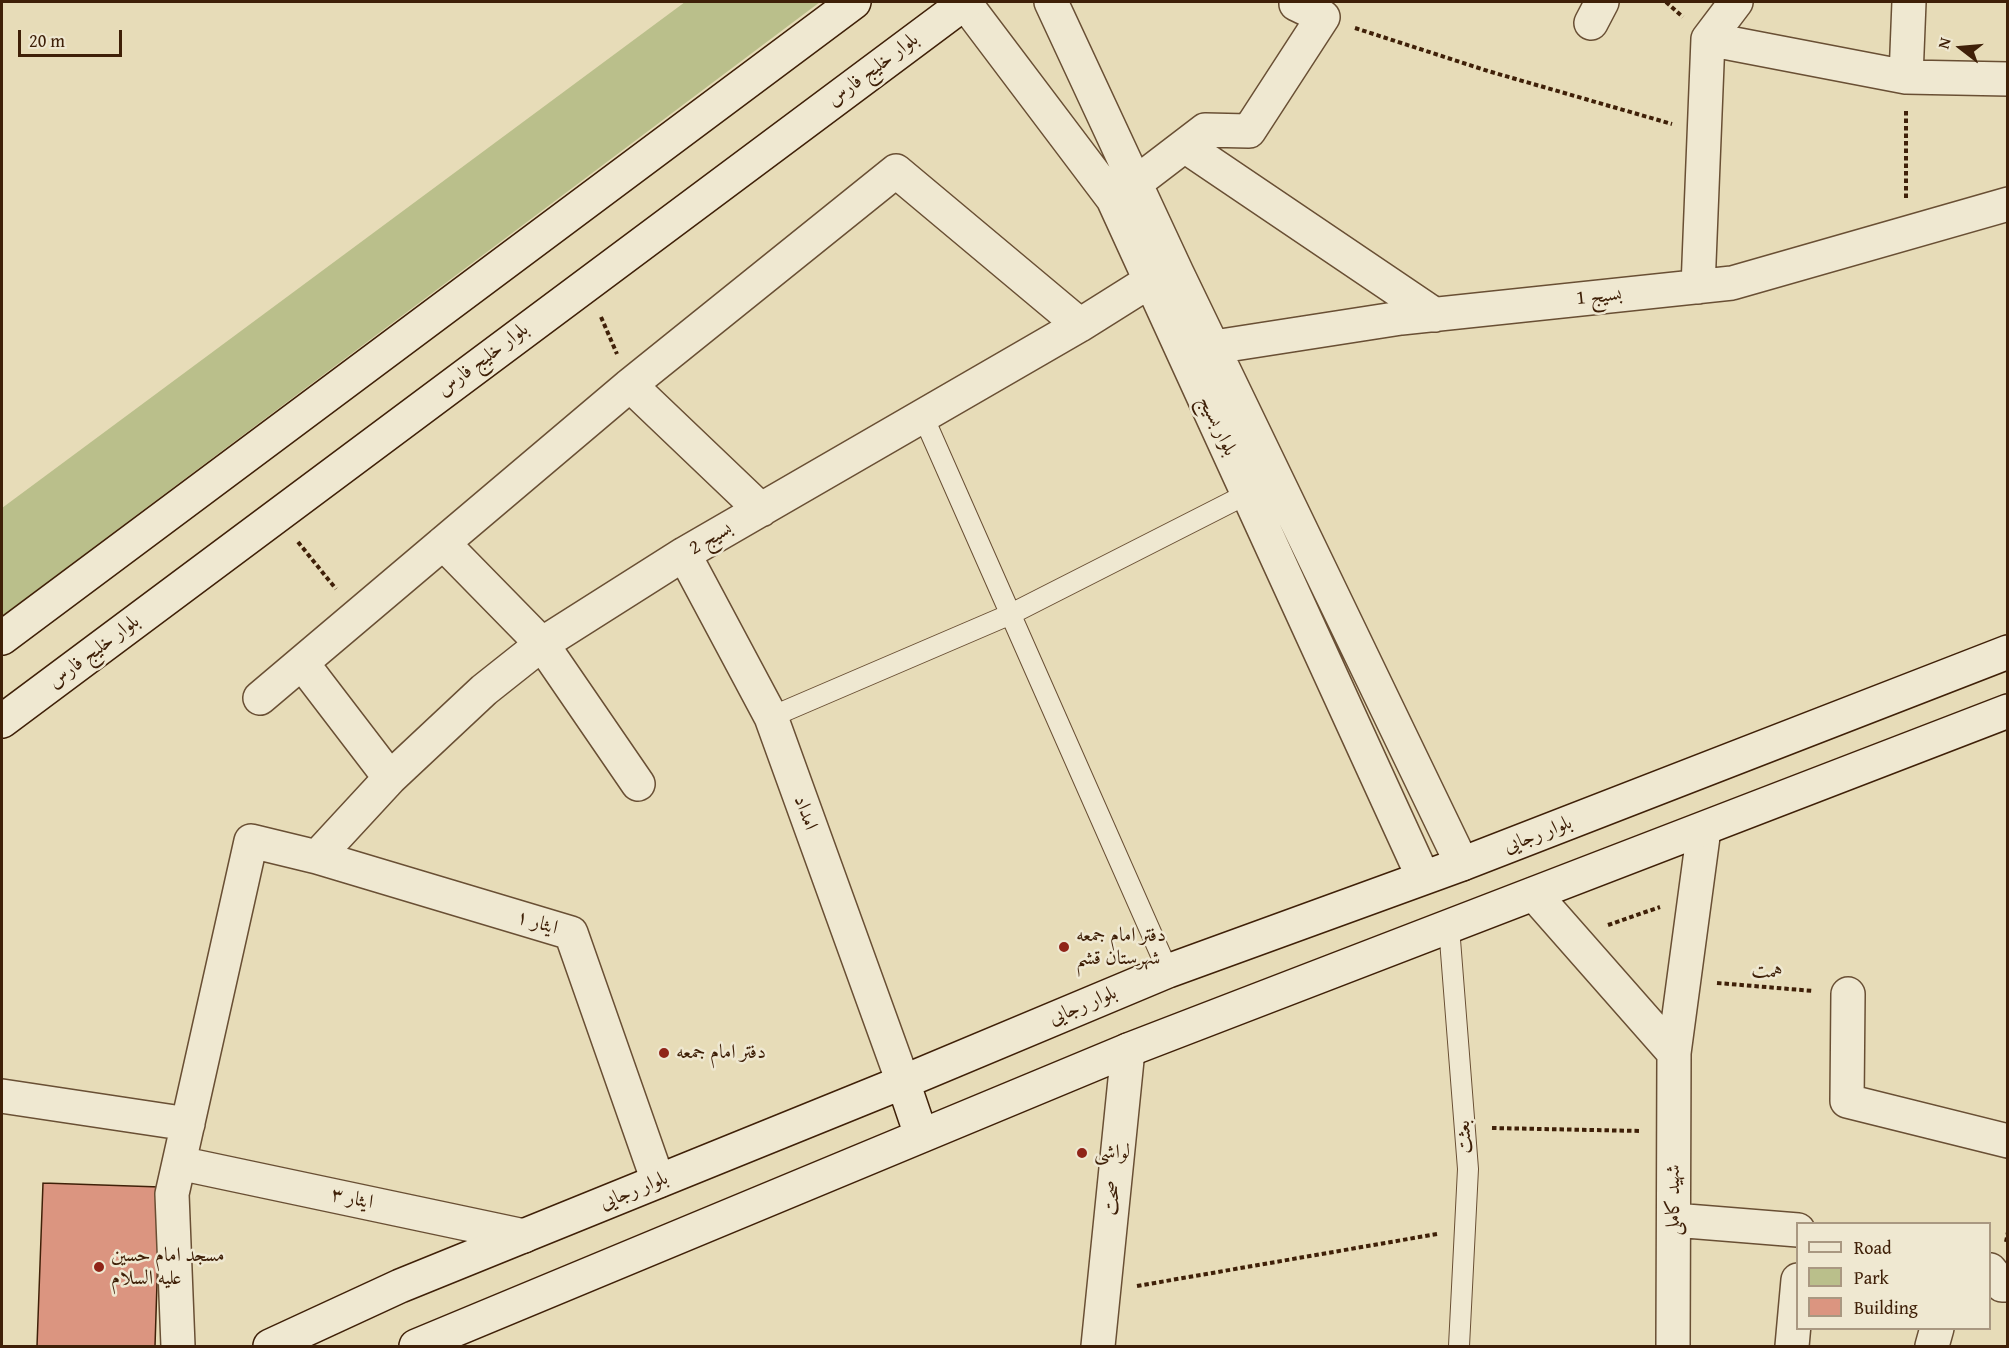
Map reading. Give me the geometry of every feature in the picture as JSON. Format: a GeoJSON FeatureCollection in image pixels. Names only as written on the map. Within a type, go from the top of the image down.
{"type":"FeatureCollection","features":[{"type":"Feature","properties":{"kind":"street"},"geometry":{"type":"LineString","coordinates":[[2,638],[854,2]]}},
{"type":"Feature","properties":{"kind":"street","name":"بلوار بسیج"},"geometry":{"type":"LineString","coordinates":[[965,2],[1125,192],[1177,273],[1215,347],[1279,486],[1462,864]]}},
{"type":"Feature","properties":{"kind":"street","name":"بلوار خلیج فارس"},"geometry":{"type":"LineString","coordinates":[[9,705],[276,515],[965,2]]}},
{"type":"Feature","properties":{"kind":"street","name":"بلوار بسیج"},"geometry":{"type":"LineString","coordinates":[[1051,2],[1125,192],[1150,282],[1249,493],[1423,877]]}},
{"type":"Feature","properties":{"kind":"street"},"geometry":{"type":"LineString","coordinates":[[1698,287],[1708,39],[1736,2]]}},
{"type":"Feature","properties":{"kind":"street"},"geometry":{"type":"LineString","coordinates":[[1906,77],[1909,2]]}},
{"type":"Feature","properties":{"kind":"street"},"geometry":{"type":"LineString","coordinates":[[1125,192],[1205,130],[1249,131],[1310,9]]}},
{"type":"Feature","properties":{"kind":"street"},"geometry":{"type":"LineString","coordinates":[[1708,39],[1906,77],[2007,79]]}},
{"type":"Feature","properties":{"kind":"street"},"geometry":{"type":"LineString","coordinates":[[1185,146],[1435,315]]}},
{"type":"Feature","properties":{"kind":"street"},"geometry":{"type":"LineString","coordinates":[[261,698],[630,385],[896,171],[1080,325]]}},
{"type":"Feature","properties":{"kind":"street","name":"بسیج 1"},"geometry":{"type":"LineString","coordinates":[[1182,352],[1435,315],[1732,283],[2007,204]]}},
{"type":"Feature","properties":{"kind":"street","name":"بسیج 2"},"geometry":{"type":"LineString","coordinates":[[317,856],[390,778],[484,690],[542,644],[684,554],[1080,325],[1150,282]]}},
{"type":"Feature","properties":{"kind":"street"},"geometry":{"type":"LineString","coordinates":[[630,385],[761,510]]}},
{"type":"Feature","properties":{"kind":"street"},"geometry":{"type":"LineString","coordinates":[[444,543],[542,644],[638,784]]}},
{"type":"Feature","properties":{"kind":"street","name":"امداد"},"geometry":{"type":"LineString","coordinates":[[684,554],[771,717],[921,1136]]}},
{"type":"Feature","properties":{"kind":"street","name":"بلوار رجایی"},"geometry":{"type":"LineString","coordinates":[[270,1347],[400,1286],[903,1082],[1168,970],[1462,864],[2007,652]]}},
{"type":"Feature","properties":{"kind":"street"},"geometry":{"type":"LineString","coordinates":[[302,663],[390,778]]}},
{"type":"Feature","properties":{"kind":"street"},"geometry":{"type":"LineString","coordinates":[[436,1342],[1128,1050],[2007,711]]}},
{"type":"Feature","properties":{"kind":"street","name":"شهید کاملی"},"geometry":{"type":"LineString","coordinates":[[1673,1347],[1674,1053],[1704,829]]}},
{"type":"Feature","properties":{"kind":"street","name":"ایثار ۱"},"geometry":{"type":"LineString","coordinates":[[188,1124],[251,840],[317,856],[571,933],[658,1181]]}},
{"type":"Feature","properties":{"kind":"street"},"geometry":{"type":"LineString","coordinates":[[1534,894],[1674,1053]]}},
{"type":"Feature","properties":{"kind":"street"},"geometry":{"type":"LineString","coordinates":[[1848,994],[1847,1101],[2007,1141]]}},
{"type":"Feature","properties":{"kind":"street","name":"صحت"},"geometry":{"type":"LineString","coordinates":[[1098,1347],[1128,1050]]}},
{"type":"Feature","properties":{"kind":"street"},"geometry":{"type":"LineString","coordinates":[[2,1096],[188,1124],[172,1194],[178,1347]]}},
{"type":"Feature","properties":{"kind":"street","name":"ایثار ۳"},"geometry":{"type":"LineString","coordinates":[[179,1162],[524,1236]]}},
{"type":"Feature","properties":{"kind":"street"},"geometry":{"type":"LineString","coordinates":[[1674,1220],[1796,1230]]}},
{"type":"Feature","properties":{"kind":"street"},"geometry":{"type":"LineString","coordinates":[[1991,1272],[2002,1285],[2007,1285]]}},
{"type":"Feature","properties":{"kind":"street"},"geometry":{"type":"LineString","coordinates":[[1792,1347],[1796,1293]]}},
{"type":"Feature","properties":{"kind":"street"},"geometry":{"type":"LineString","coordinates":[[1932,1347],[1937,1330]]}},
{"type":"Feature","properties":{"kind":"lane"},"geometry":{"type":"LineString","coordinates":[[923,416],[1168,970]]}},
{"type":"Feature","properties":{"kind":"lane"},"geometry":{"type":"LineString","coordinates":[[771,717],[1011,614],[1249,493]]}},
{"type":"Feature","properties":{"kind":"lane","name":"بعثت"},"geometry":{"type":"LineString","coordinates":[[1449,927],[1468,1169],[1459,1347]]}},
{"type":"Feature","properties":{"kind":"path"},"geometry":{"type":"LineString","coordinates":[[1310,9],[1488,71],[1704,134]]}},
{"type":"Feature","properties":{"kind":"path"},"geometry":{"type":"LineString","coordinates":[[1906,77],[1906,233]]}},
{"type":"Feature","properties":{"kind":"path"},"geometry":{"type":"LineString","coordinates":[[586,283],[630,385]]}},
{"type":"Feature","properties":{"kind":"path"},"geometry":{"type":"LineString","coordinates":[[276,515],[357,616]]}},
{"type":"Feature","properties":{"kind":"path"},"geometry":{"type":"LineString","coordinates":[[1573,937],[1695,895]]}},
{"type":"Feature","properties":{"kind":"path","name":"همت"},"geometry":{"type":"LineString","coordinates":[[1684,980],[1848,994]]}},
{"type":"Feature","properties":{"kind":"path"},"geometry":{"type":"LineString","coordinates":[[1464,1128],[1674,1132]]}},
{"type":"Feature","properties":{"kind":"path"},"geometry":{"type":"LineString","coordinates":[[1104,1292],[1465,1230]]}},
{"type":"Feature","properties":{"kind":"green space"},"geometry":{"type":"Polygon","coordinates":[[[685,2],[820,2],[2,616],[2,508],[685,2]]]}},
{"type":"Feature","properties":{"kind":"building","name":"مسجد امام حسین علیه السلام"},"geometry":{"type":"Polygon","coordinates":[[[43,1183],[160,1187],[155,1346],[37,1346],[43,1183]]]}},
{"type":"Feature","properties":{"kind":"place","name":"دفتر امام جمعه شهرستان قشم"},"geometry":{"type":"Point","coordinates":[1064,947]}},
{"type":"Feature","properties":{"kind":"place","name":"دفتر امام جمعه"},"geometry":{"type":"Point","coordinates":[664,1053]}},
{"type":"Feature","properties":{"kind":"place","name":"لواشی"},"geometry":{"type":"Point","coordinates":[1082,1153]}},
{"type":"Feature","properties":{"kind":"place","name":"مسجد امام حسین علیه السلام"},"geometry":{"type":"Point","coordinates":[99,1267]}}]}
